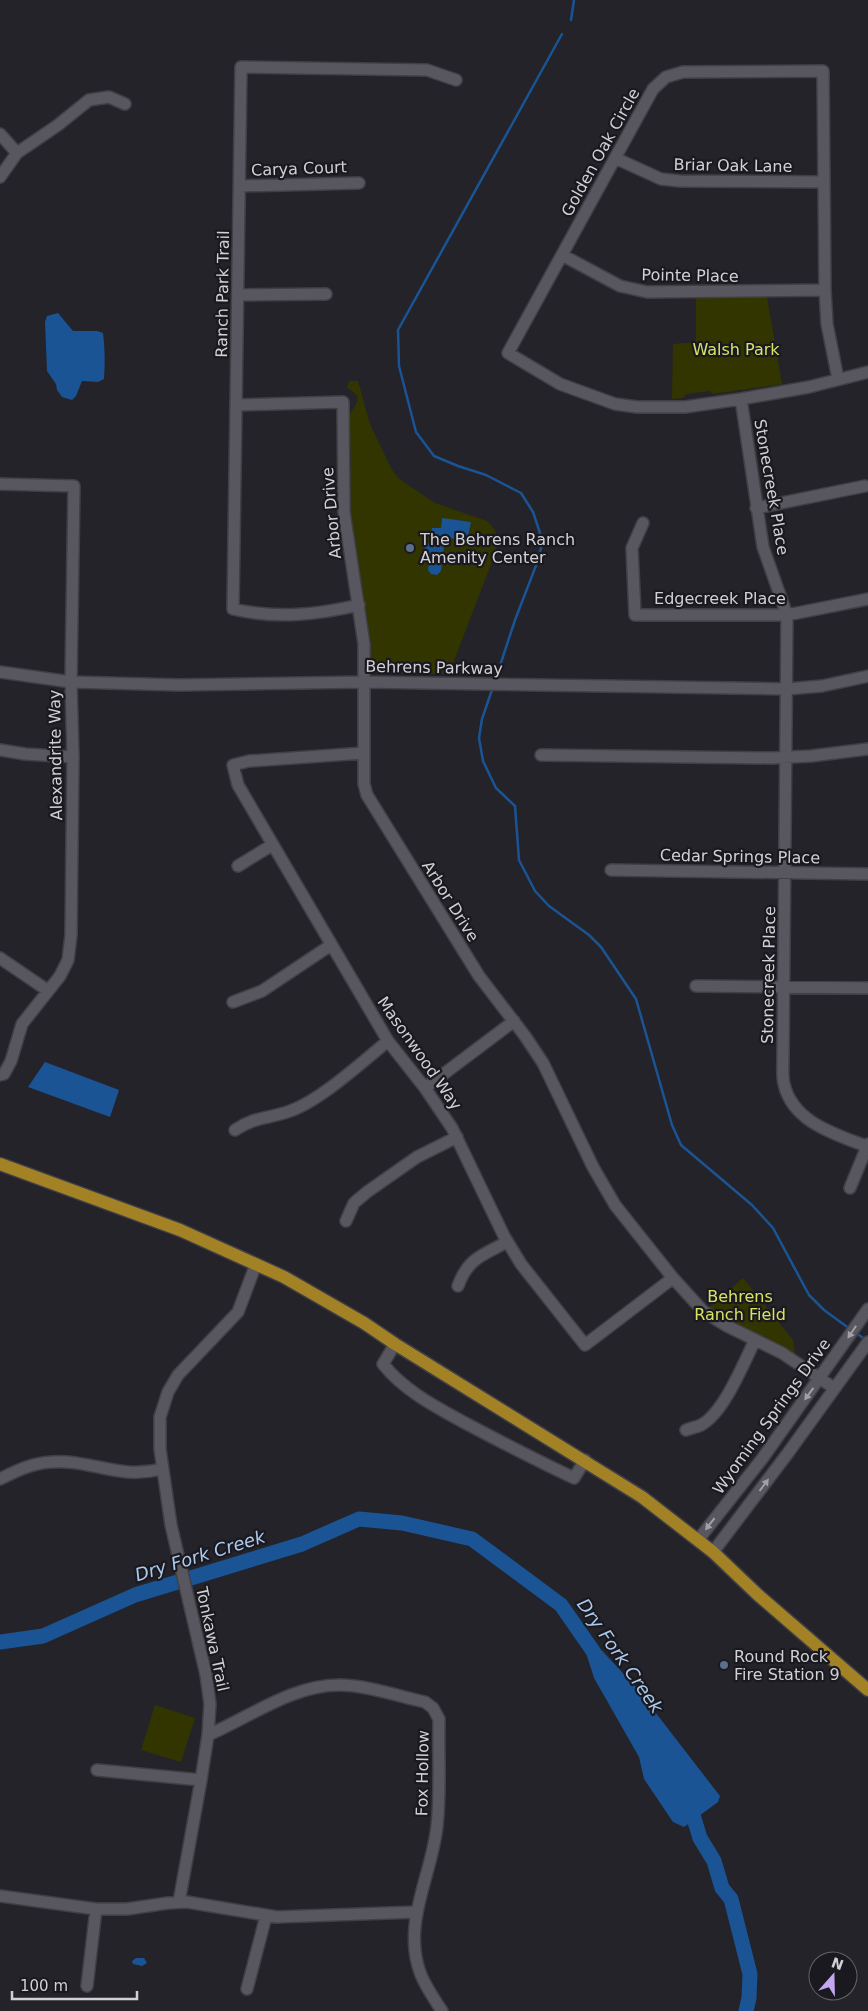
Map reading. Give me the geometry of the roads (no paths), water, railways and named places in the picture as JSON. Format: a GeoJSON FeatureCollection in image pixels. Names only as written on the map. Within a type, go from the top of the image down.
{"type":"FeatureCollection","features":[{"type":"Feature","properties":{"kind":"main road"},"geometry":{"type":"LineString","coordinates":[[0,1164],[180,1230],[284,1276],[364,1323],[642,1497],[713,1552],[764,1600],[868,1690]]}},
{"type":"Feature","properties":{"kind":"street","name":"Ranch Park Trail"},"geometry":{"type":"LineString","coordinates":[[359,605],[323,613],[258,615],[233,608],[242,67],[427,70],[456,80]]}},
{"type":"Feature","properties":{"kind":"street","name":"Golden Oak Circle"},"geometry":{"type":"LineString","coordinates":[[838,379],[827,324],[825,290],[823,71],[683,72],[666,77],[653,89],[508,353],[560,384],[615,404],[660,408],[741,399],[809,387],[868,372]]}},
{"type":"Feature","properties":{"kind":"street"},"geometry":{"type":"LineString","coordinates":[[0,177],[17,154],[89,100],[109,96],[125,104]]}},
{"type":"Feature","properties":{"kind":"street"},"geometry":{"type":"LineString","coordinates":[[0,134],[17,154]]}},
{"type":"Feature","properties":{"kind":"street","name":"Briar Oak Lane"},"geometry":{"type":"LineString","coordinates":[[615,158],[660,179],[680,182],[824,182]]}},
{"type":"Feature","properties":{"kind":"street","name":"Carya Court"},"geometry":{"type":"LineString","coordinates":[[240,186],[359,182]]}},
{"type":"Feature","properties":{"kind":"street","name":"Pointe Place"},"geometry":{"type":"LineString","coordinates":[[562,255],[606,279],[632,290],[665,293],[825,290]]}},
{"type":"Feature","properties":{"kind":"street"},"geometry":{"type":"LineString","coordinates":[[238,295],[326,294]]}},
{"type":"Feature","properties":{"kind":"street","name":"Stonecreek Place"},"geometry":{"type":"LineString","coordinates":[[741,399],[763,547],[787,615],[783,1076],[788,1095],[798,1111],[808,1120],[824,1129],[868,1146]]}},
{"type":"Feature","properties":{"kind":"street","name":"Arbor Drive"},"geometry":{"type":"LineString","coordinates":[[236,405],[343,402],[344,512],[364,644],[364,784],[374,809],[479,976],[514,1021],[543,1064],[556,1087],[604,1188],[615,1205],[702,1312],[782,1353],[834,1388]]}},
{"type":"Feature","properties":{"kind":"street","name":"Alexandrite Way"},"geometry":{"type":"LineString","coordinates":[[0,484],[74,486],[71,682],[73,757],[71,935],[68,960],[60,976],[47,990],[22,1024],[11,1061],[4,1074],[0,1075]]}},
{"type":"Feature","properties":{"kind":"street"},"geometry":{"type":"LineString","coordinates":[[756,508],[865,486]]}},
{"type":"Feature","properties":{"kind":"street","name":"Edgecreek Place"},"geometry":{"type":"LineString","coordinates":[[643,523],[632,548],[635,615],[787,615],[868,599]]}},
{"type":"Feature","properties":{"kind":"street","name":"Behrens Parkway"},"geometry":{"type":"LineString","coordinates":[[0,672],[71,682],[179,685],[364,682],[787,689],[822,686],[868,676]]}},
{"type":"Feature","properties":{"kind":"street"},"geometry":{"type":"LineString","coordinates":[[541,755],[787,757],[868,749]]}},
{"type":"Feature","properties":{"kind":"street"},"geometry":{"type":"LineString","coordinates":[[0,750],[73,757]]}},
{"type":"Feature","properties":{"kind":"street","name":"Masonwood Way"},"geometry":{"type":"LineString","coordinates":[[364,753],[249,761],[233,765],[238,785],[388,1041],[445,1116],[507,1242],[521,1264],[585,1345],[673,1278]]}},
{"type":"Feature","properties":{"kind":"street"},"geometry":{"type":"LineString","coordinates":[[238,866],[272,845]]}},
{"type":"Feature","properties":{"kind":"street","name":"Cedar Springs Place"},"geometry":{"type":"LineString","coordinates":[[611,870],[868,874]]}},
{"type":"Feature","properties":{"kind":"street"},"geometry":{"type":"LineString","coordinates":[[233,1002],[262,991],[331,946]]}},
{"type":"Feature","properties":{"kind":"street"},"geometry":{"type":"LineString","coordinates":[[0,958],[47,990]]}},
{"type":"Feature","properties":{"kind":"street"},"geometry":{"type":"LineString","coordinates":[[696,986],[868,988]]}},
{"type":"Feature","properties":{"kind":"street"},"geometry":{"type":"LineString","coordinates":[[425,1088],[514,1021]]}},
{"type":"Feature","properties":{"kind":"street"},"geometry":{"type":"LineString","coordinates":[[235,1130],[248,1121],[289,1111],[307,1102],[334,1084],[388,1041]]}},
{"type":"Feature","properties":{"kind":"street"},"geometry":{"type":"LineString","coordinates":[[346,1221],[354,1203],[366,1192],[417,1157],[457,1138]]}},
{"type":"Feature","properties":{"kind":"street"},"geometry":{"type":"LineString","coordinates":[[850,1188],[868,1146]]}},
{"type":"Feature","properties":{"kind":"street"},"geometry":{"type":"LineString","coordinates":[[458,1286],[466,1266],[478,1257],[507,1242]]}},
{"type":"Feature","properties":{"kind":"street","name":"Tonkawa Trail"},"geometry":{"type":"LineString","coordinates":[[178,1902],[201,1780],[208,1735],[210,1704],[209,1690],[174,1535],[162,1469],[160,1417],[168,1392],[186,1365],[238,1312],[256,1264]]}},
{"type":"Feature","properties":{"kind":"street","name":"Wyoming Springs Drive"},"geometry":{"type":"LineString","coordinates":[[698,1540],[762,1458],[868,1309]]}},
{"type":"Feature","properties":{"kind":"street"},"geometry":{"type":"LineString","coordinates":[[686,1430],[702,1425],[724,1400],[755,1340]]}},
{"type":"Feature","properties":{"kind":"street","name":"Wyoming Springs Drive"},"geometry":{"type":"LineString","coordinates":[[713,1552],[788,1454],[868,1342]]}},
{"type":"Feature","properties":{"kind":"street"},"geometry":{"type":"LineString","coordinates":[[395,1344],[383,1364],[391,1374],[433,1404],[503,1443],[574,1478],[585,1460]]}},
{"type":"Feature","properties":{"kind":"street"},"geometry":{"type":"LineString","coordinates":[[0,1479],[29,1466],[49,1462],[76,1464],[129,1473],[162,1469]]}},
{"type":"Feature","properties":{"kind":"street","name":"Fox Hollow"},"geometry":{"type":"LineString","coordinates":[[208,1735],[285,1698],[326,1686],[354,1686],[425,1702],[433,1708],[439,1719],[439,1808],[434,1846],[416,1912],[415,1947],[421,1974],[442,2011]]}},
{"type":"Feature","properties":{"kind":"street"},"geometry":{"type":"LineString","coordinates":[[97,1770],[201,1780]]}},
{"type":"Feature","properties":{"kind":"street"},"geometry":{"type":"LineString","coordinates":[[0,1896],[96,1909],[127,1909],[178,1902],[222,1907],[266,1916],[416,1912]]}},
{"type":"Feature","properties":{"kind":"street"},"geometry":{"type":"LineString","coordinates":[[87,1986],[96,1909]]}},
{"type":"Feature","properties":{"kind":"street"},"geometry":{"type":"LineString","coordinates":[[247,1989],[266,1916]]}},
{"type":"Feature","properties":{"kind":"water"},"geometry":{"type":"Polygon","coordinates":[[[58,313],[73,331],[97,331],[103,333],[104,379],[98,382],[82,381],[76,396],[72,400],[62,397],[47,371],[45,322],[47,316],[58,313]]]}},
{"type":"Feature","properties":{"kind":"water"},"geometry":{"type":"Polygon","coordinates":[[[442,518],[471,522],[467,541],[431,535],[432,528],[441,528],[442,518]]]}},
{"type":"Feature","properties":{"kind":"water"},"geometry":{"type":"Polygon","coordinates":[[[426,543],[444,546],[441,571],[437,575],[431,574],[428,570],[432,555],[424,552],[426,543]]]}},
{"type":"Feature","properties":{"kind":"water"},"geometry":{"type":"Polygon","coordinates":[[[464,552],[470,558],[464,564],[458,558],[464,552]]]}},
{"type":"Feature","properties":{"kind":"water"},"geometry":{"type":"Polygon","coordinates":[[[45,1062],[119,1090],[110,1117],[28,1087],[45,1062]]]}},
{"type":"Feature","properties":{"kind":"water"},"geometry":{"type":"Polygon","coordinates":[[[593,1641],[635,1686],[720,1796],[718,1802],[684,1827],[673,1822],[644,1779],[639,1757],[594,1678],[587,1656],[593,1641]]]}},
{"type":"Feature","properties":{"kind":"water"},"geometry":{"type":"Polygon","coordinates":[[[136,1958],[144,1958],[147,1963],[142,1966],[133,1964],[132,1961],[136,1958]]]}},
{"type":"Feature","properties":{"kind":"waterway"},"geometry":{"type":"LineString","coordinates":[[571,20],[574,0]]}},
{"type":"Feature","properties":{"kind":"waterway"},"geometry":{"type":"LineString","coordinates":[[495,681],[515,620],[537,563],[541,548],[541,536],[533,512],[521,493],[486,475],[434,456],[416,432],[399,366],[398,330],[562,34]]}},
{"type":"Feature","properties":{"kind":"waterway"},"geometry":{"type":"LineString","coordinates":[[493,687],[482,719],[479,738],[483,761],[496,788],[515,806],[519,860],[535,891],[549,906],[589,935],[601,947],[636,999],[672,1125],[681,1145],[752,1205],[773,1228],[809,1295],[824,1310],[850,1329]]}},
{"type":"Feature","properties":{"kind":"waterway"},"geometry":{"type":"LineString","coordinates":[[856,1333],[866,1340]]}},
{"type":"Feature","properties":{"kind":"waterway","name":"Dry Fork Creek"},"geometry":{"type":"LineString","coordinates":[[0,1642],[43,1636],[135,1595],[302,1544],[359,1519],[402,1523],[472,1539],[561,1605],[602,1664]]}},
{"type":"Feature","properties":{"kind":"waterway","name":"Dry Fork Creek"},"geometry":{"type":"LineString","coordinates":[[691,1799],[693,1815],[700,1838],[714,1861],[722,1888],[731,1899],[750,1974],[749,1998],[746,2011]]}},
{"type":"Feature","properties":{"kind":"place","name":"The Behrens Ranch Amenity Center"},"geometry":{"type":"Point","coordinates":[410,548]}},
{"type":"Feature","properties":{"kind":"place","name":"Round Rock Fire Station 9"},"geometry":{"type":"Point","coordinates":[724,1665]}},
{"type":"Feature","properties":{"kind":"park label","name":"Walsh Park"},"geometry":{"type":"Point","coordinates":[736,349]}},
{"type":"Feature","properties":{"kind":"park label","name":"Behrens Ranch Field"},"geometry":{"type":"Point","coordinates":[740,1305]}}]}
